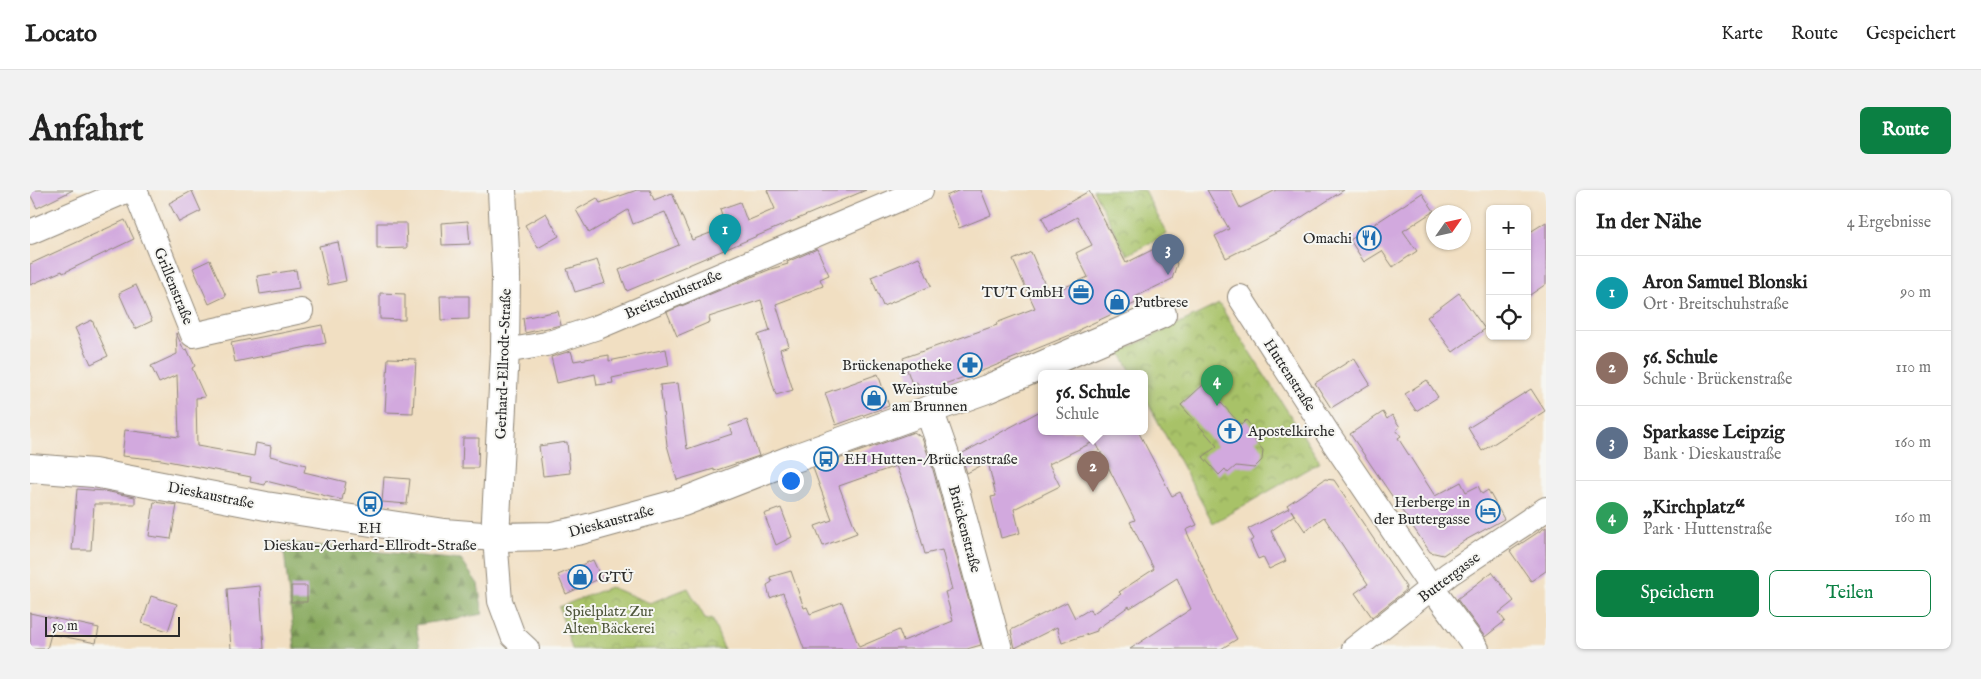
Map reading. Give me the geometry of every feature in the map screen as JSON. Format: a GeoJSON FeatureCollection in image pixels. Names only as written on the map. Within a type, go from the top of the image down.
{"type":"FeatureCollection","features":[{"type":"Feature","properties":{"kind":"main road","name":"Gerhard-Ellrodt-Straße"},"geometry":{"type":"LineString","coordinates":[[495,537],[505,351],[506,274],[502,190]]}},
{"type":"Feature","properties":{"kind":"main road","name":"Dieskaustraße"},"geometry":{"type":"LineString","coordinates":[[30,468],[94,473],[266,506],[444,533],[495,537],[552,536],[683,502],[795,458],[1008,380],[1162,314]]}},
{"type":"Feature","properties":{"kind":"main road","name":"Brückenstraße"},"geometry":{"type":"LineString","coordinates":[[929,410],[947,461],[998,649]]}},
{"type":"Feature","properties":{"kind":"street"},"geometry":{"type":"LineString","coordinates":[[30,232],[128,190]]}},
{"type":"Feature","properties":{"kind":"street","name":"Grillenstraße"},"geometry":{"type":"LineString","coordinates":[[135,190],[194,335],[301,311]]}},
{"type":"Feature","properties":{"kind":"street","name":"Breitschuhstraße"},"geometry":{"type":"LineString","coordinates":[[505,351],[546,344],[598,327],[921,190]]}},
{"type":"Feature","properties":{"kind":"street","name":"Huttenstraße"},"geometry":{"type":"LineString","coordinates":[[1240,297],[1330,437],[1432,588],[1477,649]]}},
{"type":"Feature","properties":{"kind":"street","name":"Buttergasse"},"geometry":{"type":"LineString","coordinates":[[1354,649],[1449,574],[1546,509]]}},
{"type":"Feature","properties":{"kind":"street"},"geometry":{"type":"LineString","coordinates":[[495,537],[500,601],[513,636],[527,649]]}},
{"type":"Feature","properties":{"kind":"green space"},"geometry":{"type":"Polygon","coordinates":[[[1093,190],[1144,190],[1167,234],[1127,255],[1093,190]]]}},
{"type":"Feature","properties":{"kind":"green space"},"geometry":{"type":"Polygon","coordinates":[[[1219,304],[1320,462],[1213,523],[1148,403],[1148,370],[1130,370],[1120,352],[1219,304]]]}},
{"type":"Feature","properties":{"kind":"green space"},"geometry":{"type":"Polygon","coordinates":[[[283,542],[461,560],[478,584],[483,614],[416,625],[420,649],[295,649],[283,542]]]}},
{"type":"Feature","properties":{"kind":"green space","name":"Spielplatz Zur Alten Bäckerei"},"geometry":{"type":"Polygon","coordinates":[[[610,587],[650,603],[688,588],[706,620],[712,618],[724,649],[572,649],[559,607],[610,587]]]}},
{"type":"Feature","properties":{"kind":"building"},"geometry":{"type":"Polygon","coordinates":[[[30,190],[73,190],[37,208],[30,190]]]}},
{"type":"Feature","properties":{"kind":"building"},"geometry":{"type":"Polygon","coordinates":[[[637,190],[650,190],[654,200],[672,193],[692,240],[726,227],[720,209],[740,202],[747,221],[775,209],[767,190],[866,190],[627,291],[619,270],[679,245],[665,212],[633,224],[628,210],[589,233],[576,210],[597,198],[600,203],[637,190]]]}},
{"type":"Feature","properties":{"kind":"building"},"geometry":{"type":"Polygon","coordinates":[[[960,190],[981,190],[991,215],[959,228],[946,196],[960,190]]]}},
{"type":"Feature","properties":{"kind":"building"},"geometry":{"type":"Polygon","coordinates":[[[1207,190],[1231,190],[1240,208],[1276,190],[1344,190],[1280,231],[1226,258],[1215,236],[1229,229],[1207,190]]]}},
{"type":"Feature","properties":{"kind":"building"},"geometry":{"type":"Polygon","coordinates":[[[192,191],[201,211],[179,222],[169,203],[192,191]]]}},
{"type":"Feature","properties":{"kind":"building"},"geometry":{"type":"Polygon","coordinates":[[[1089,191],[1126,263],[1166,243],[1177,264],[1172,279],[1135,297],[1138,302],[1080,329],[1080,331],[987,369],[922,392],[917,382],[912,384],[903,358],[997,325],[996,323],[1035,308],[1013,260],[1031,252],[1049,294],[1088,277],[1076,253],[1092,245],[1077,217],[1049,232],[1042,218],[1089,191]]]}},
{"type":"Feature","properties":{"kind":"building"},"geometry":{"type":"Polygon","coordinates":[[[1422,193],[1430,205],[1426,205],[1426,216],[1403,231],[1417,251],[1393,267],[1382,251],[1364,262],[1350,240],[1422,193]]]}},
{"type":"Feature","properties":{"kind":"building"},"geometry":{"type":"Polygon","coordinates":[[[546,213],[559,236],[538,248],[525,225],[546,213]]]}},
{"type":"Feature","properties":{"kind":"building"},"geometry":{"type":"Polygon","coordinates":[[[125,220],[134,239],[63,273],[62,271],[30,285],[30,264],[125,220]]]}},
{"type":"Feature","properties":{"kind":"building"},"geometry":{"type":"Polygon","coordinates":[[[468,221],[470,244],[442,245],[441,223],[468,221]]]}},
{"type":"Feature","properties":{"kind":"building"},"geometry":{"type":"Polygon","coordinates":[[[1546,222],[1546,284],[1531,294],[1531,250],[1531,231],[1546,222]]]}},
{"type":"Feature","properties":{"kind":"building"},"geometry":{"type":"Polygon","coordinates":[[[377,223],[406,223],[407,248],[377,249],[377,223]]]}},
{"type":"Feature","properties":{"kind":"building"},"geometry":{"type":"Polygon","coordinates":[[[338,242],[346,281],[328,285],[319,246],[338,242]]]}},
{"type":"Feature","properties":{"kind":"building"},"geometry":{"type":"Polygon","coordinates":[[[817,249],[829,275],[820,279],[823,286],[776,304],[789,346],[780,349],[793,390],[776,395],[758,335],[770,331],[761,300],[709,317],[710,322],[677,336],[667,312],[771,269],[788,264],[787,262],[817,249]]]}},
{"type":"Feature","properties":{"kind":"building"},"geometry":{"type":"Polygon","coordinates":[[[919,257],[931,286],[883,306],[871,277],[919,257]]]}},
{"type":"Feature","properties":{"kind":"building"},"geometry":{"type":"Polygon","coordinates":[[[210,260],[226,296],[209,304],[193,268],[210,260]]]}},
{"type":"Feature","properties":{"kind":"building"},"geometry":{"type":"Polygon","coordinates":[[[597,260],[605,283],[575,292],[567,269],[597,260]]]}},
{"type":"Feature","properties":{"kind":"building"},"geometry":{"type":"Polygon","coordinates":[[[296,270],[299,288],[260,294],[257,276],[296,270]]]}},
{"type":"Feature","properties":{"kind":"building"},"geometry":{"type":"Polygon","coordinates":[[[136,285],[152,321],[135,329],[119,293],[136,285]]]}},
{"type":"Feature","properties":{"kind":"building"},"geometry":{"type":"Polygon","coordinates":[[[380,293],[405,294],[405,320],[380,319],[380,293]]]}},
{"type":"Feature","properties":{"kind":"building"},"geometry":{"type":"Polygon","coordinates":[[[1459,293],[1485,329],[1453,352],[1427,317],[1459,293]]]}},
{"type":"Feature","properties":{"kind":"building"},"geometry":{"type":"Polygon","coordinates":[[[440,296],[469,296],[469,319],[441,320],[440,296]]]}},
{"type":"Feature","properties":{"kind":"building"},"geometry":{"type":"Polygon","coordinates":[[[558,311],[561,325],[525,333],[523,318],[558,311]]]}},
{"type":"Feature","properties":{"kind":"building"},"geometry":{"type":"Polygon","coordinates":[[[92,320],[108,356],[91,364],[75,328],[92,320]]]}},
{"type":"Feature","properties":{"kind":"building"},"geometry":{"type":"Polygon","coordinates":[[[322,325],[326,343],[235,362],[231,343],[322,325]]]}},
{"type":"Feature","properties":{"kind":"building"},"geometry":{"type":"Polygon","coordinates":[[[176,333],[184,350],[187,349],[195,366],[192,368],[205,397],[196,398],[197,446],[254,456],[256,443],[271,446],[270,456],[306,465],[304,472],[346,482],[342,500],[266,481],[265,485],[250,482],[251,477],[162,460],[122,456],[125,430],[179,437],[177,375],[159,383],[151,366],[177,354],[176,333]]]}},
{"type":"Feature","properties":{"kind":"building"},"geometry":{"type":"Polygon","coordinates":[[[666,349],[669,366],[612,378],[613,383],[597,385],[595,374],[557,383],[551,357],[571,351],[574,361],[609,355],[609,361],[666,349]]]}},
{"type":"Feature","properties":{"kind":"building"},"geometry":{"type":"Polygon","coordinates":[[[388,358],[416,359],[413,413],[385,412],[388,358]]]}},
{"type":"Feature","properties":{"kind":"building"},"geometry":{"type":"Polygon","coordinates":[[[1354,358],[1370,384],[1331,408],[1315,383],[1354,358]]]}},
{"type":"Feature","properties":{"kind":"building"},"geometry":{"type":"Polygon","coordinates":[[[878,374],[889,406],[836,425],[825,393],[878,374]]]}},
{"type":"Feature","properties":{"kind":"building"},"geometry":{"type":"Polygon","coordinates":[[[1427,380],[1438,397],[1416,411],[1405,394],[1427,380]]]}},
{"type":"Feature","properties":{"kind":"building"},"geometry":{"type":"Polygon","coordinates":[[[678,383],[687,449],[732,434],[729,426],[747,420],[759,456],[714,471],[714,469],[677,480],[667,445],[660,385],[678,383]]]}},
{"type":"Feature","properties":{"kind":"building","name":"Apostelkirche"},"geometry":{"type":"Polygon","coordinates":[[[1204,384],[1241,425],[1246,420],[1260,437],[1255,441],[1263,450],[1262,460],[1254,468],[1236,466],[1228,473],[1225,469],[1219,475],[1203,457],[1217,446],[1181,405],[1204,384]]]}},
{"type":"Feature","properties":{"kind":"building"},"geometry":{"type":"Polygon","coordinates":[[[1531,389],[1545,411],[1482,451],[1468,428],[1531,389]]]}},
{"type":"Feature","properties":{"kind":"building"},"geometry":{"type":"Polygon","coordinates":[[[1038,412],[1038,435],[1140,435],[1172,496],[1180,492],[1197,525],[1186,530],[1224,615],[1237,639],[1221,649],[1130,649],[1191,609],[1177,578],[1130,608],[1129,606],[1097,629],[1097,631],[1062,643],[1057,627],[1015,648],[1011,630],[1067,602],[1075,618],[1090,609],[1092,614],[1121,594],[1119,592],[1154,569],[1130,522],[1135,520],[1095,441],[1049,464],[1060,486],[1014,509],[1020,533],[1001,538],[991,497],[996,496],[988,462],[967,473],[961,454],[1038,412]]]}},
{"type":"Feature","properties":{"kind":"building"},"geometry":{"type":"Polygon","coordinates":[[[1383,412],[1387,419],[1392,415],[1400,427],[1396,430],[1401,436],[1398,438],[1435,496],[1461,482],[1466,492],[1478,486],[1482,494],[1488,490],[1504,519],[1443,555],[1430,552],[1350,434],[1383,412]]]}},
{"type":"Feature","properties":{"kind":"building"},"geometry":{"type":"Polygon","coordinates":[[[914,432],[922,438],[932,466],[981,645],[967,649],[804,649],[783,593],[770,598],[767,585],[772,582],[770,577],[791,571],[804,608],[807,607],[810,614],[842,602],[859,647],[899,630],[903,641],[953,621],[945,592],[952,590],[942,550],[925,554],[913,510],[896,466],[839,486],[857,533],[823,546],[815,526],[832,520],[813,468],[914,432]]]}},
{"type":"Feature","properties":{"kind":"building"},"geometry":{"type":"Polygon","coordinates":[[[463,438],[479,438],[478,468],[462,468],[463,438]]]}},
{"type":"Feature","properties":{"kind":"building"},"geometry":{"type":"Polygon","coordinates":[[[567,442],[570,473],[543,476],[539,446],[567,442]]]}},
{"type":"Feature","properties":{"kind":"building"},"geometry":{"type":"Polygon","coordinates":[[[384,477],[410,479],[407,504],[382,502],[384,477]]]}},
{"type":"Feature","properties":{"kind":"building"},"geometry":{"type":"Polygon","coordinates":[[[1325,479],[1334,480],[1406,587],[1405,591],[1372,617],[1355,593],[1368,584],[1324,517],[1305,531],[1291,510],[1294,515],[1271,531],[1286,561],[1269,569],[1263,557],[1258,559],[1250,541],[1254,539],[1248,529],[1289,508],[1287,505],[1325,479]]]}},
{"type":"Feature","properties":{"kind":"building"},"geometry":{"type":"Polygon","coordinates":[[[77,489],[104,491],[135,497],[135,504],[94,504],[91,550],[72,550],[77,489]]]}},
{"type":"Feature","properties":{"kind":"building"},"geometry":{"type":"Polygon","coordinates":[[[154,502],[177,505],[171,539],[149,536],[154,502]]]}},
{"type":"Feature","properties":{"kind":"building"},"geometry":{"type":"Polygon","coordinates":[[[781,508],[792,537],[776,545],[764,514],[781,508]]]}},
{"type":"Feature","properties":{"kind":"building"},"geometry":{"type":"Polygon","coordinates":[[[1546,527],[1546,571],[1531,581],[1510,551],[1546,527]]]}},
{"type":"Feature","properties":{"kind":"building","name":"GTÜ"},"geometry":{"type":"Polygon","coordinates":[[[593,560],[601,578],[566,594],[558,575],[593,560]]]}},
{"type":"Feature","properties":{"kind":"building"},"geometry":{"type":"Polygon","coordinates":[[[1492,572],[1514,601],[1499,613],[1505,621],[1485,637],[1457,599],[1492,572]]]}},
{"type":"Feature","properties":{"kind":"building"},"geometry":{"type":"Polygon","coordinates":[[[260,586],[264,649],[231,649],[227,589],[260,586]]]}},
{"type":"Feature","properties":{"kind":"building"},"geometry":{"type":"Polygon","coordinates":[[[291,586],[307,586],[307,602],[291,602],[291,586]]]}},
{"type":"Feature","properties":{"kind":"building"},"geometry":{"type":"Polygon","coordinates":[[[151,596],[177,604],[168,631],[142,623],[151,596]]]}},
{"type":"Feature","properties":{"kind":"building"},"geometry":{"type":"Polygon","coordinates":[[[30,613],[99,628],[96,643],[51,634],[47,649],[30,649],[30,613]]]}},
{"type":"Feature","properties":{"kind":"place","name":"Omachi"},"geometry":{"type":"Point","coordinates":[1369,238]}},
{"type":"Feature","properties":{"kind":"place","name":"Aron Samuel Blonski"},"geometry":{"type":"Point","coordinates":[725,255]}},
{"type":"Feature","properties":{"kind":"place","name":"Sparkasse Leipzig"},"geometry":{"type":"Point","coordinates":[1168,275]}},
{"type":"Feature","properties":{"kind":"place","name":"TUT GmbH"},"geometry":{"type":"Point","coordinates":[1081,292]}},
{"type":"Feature","properties":{"kind":"place","name":"Putbrese"},"geometry":{"type":"Point","coordinates":[1117,302]}},
{"type":"Feature","properties":{"kind":"place","name":"Brückenapotheke"},"geometry":{"type":"Point","coordinates":[970,365]}},
{"type":"Feature","properties":{"kind":"place","name":"Weinstube am Brunnen"},"geometry":{"type":"Point","coordinates":[874,398]}},
{"type":"Feature","properties":{"kind":"place","name":"„Kirchplatz“"},"geometry":{"type":"Point","coordinates":[1217,406]}},
{"type":"Feature","properties":{"kind":"place","name":"Apostelkirche"},"geometry":{"type":"Point","coordinates":[1230,431]}},
{"type":"Feature","properties":{"kind":"place","name":"EH Hutten-/Brückenstraße"},"geometry":{"type":"Point","coordinates":[826,459]}},
{"type":"Feature","properties":{"kind":"place","name":"56. Schule"},"geometry":{"type":"Point","coordinates":[1093,492]}},
{"type":"Feature","properties":{"kind":"place","name":"EH Dieskau-/Gerhard-Ellrodt-Straße"},"geometry":{"type":"Point","coordinates":[370,504]}},
{"type":"Feature","properties":{"kind":"place","name":"Herberge in der Buttergasse"},"geometry":{"type":"Point","coordinates":[1488,511]}},
{"type":"Feature","properties":{"kind":"place","name":"GTÜ"},"geometry":{"type":"Point","coordinates":[580,577]}}]}
